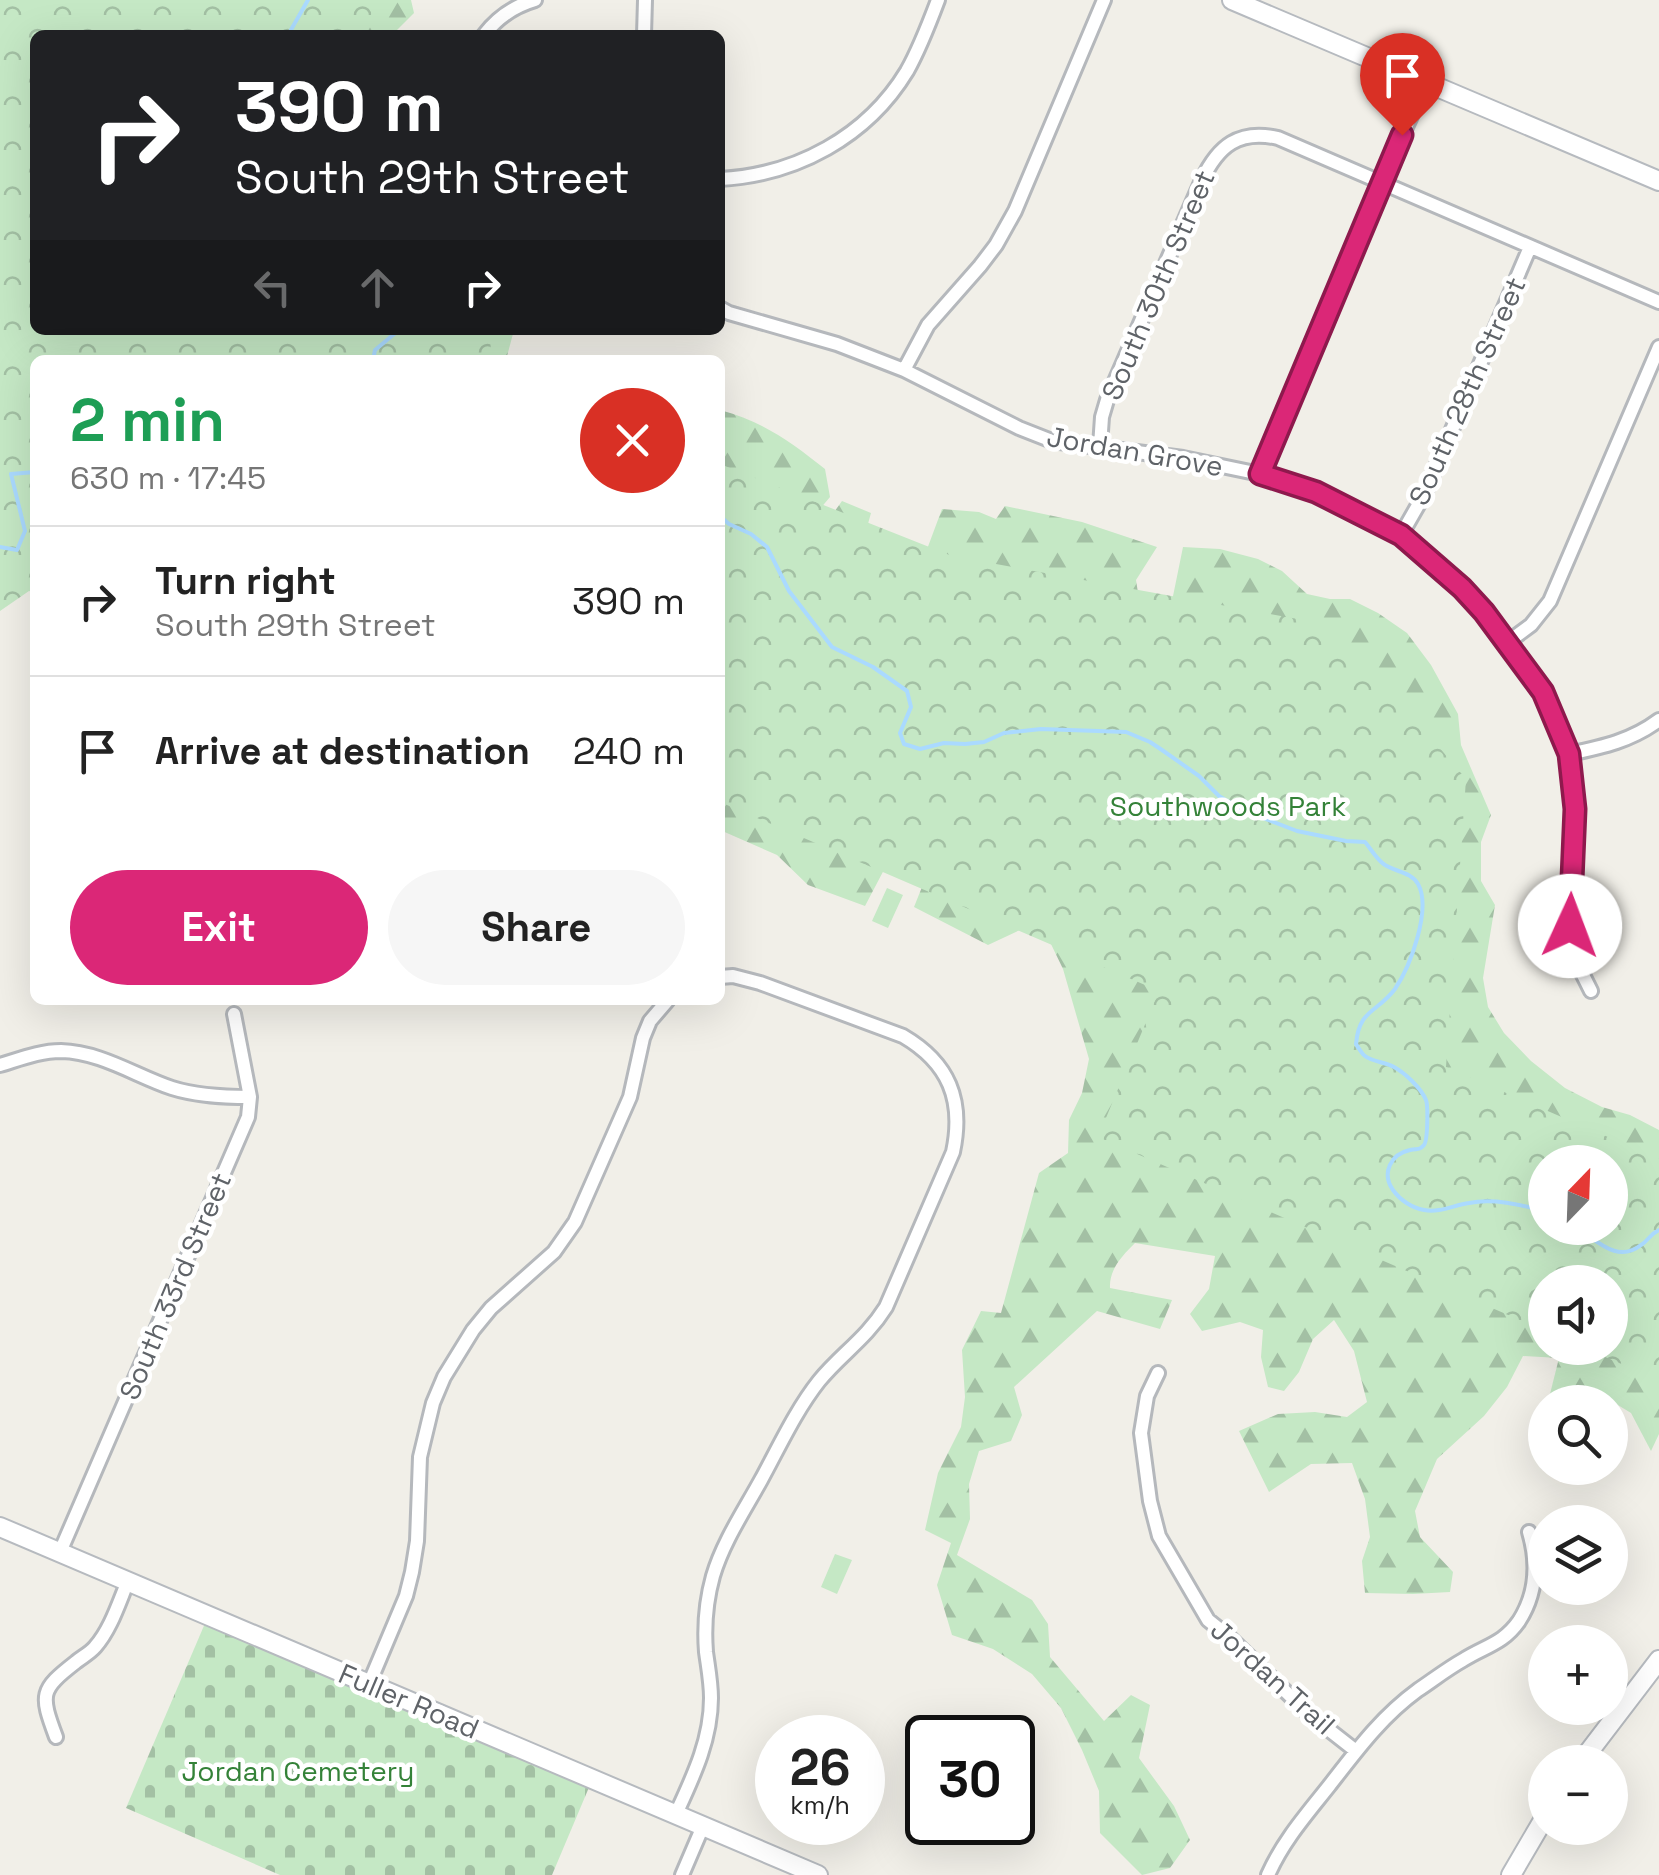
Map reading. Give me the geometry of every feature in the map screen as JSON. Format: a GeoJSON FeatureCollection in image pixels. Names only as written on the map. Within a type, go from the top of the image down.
{"type":"FeatureCollection","features":[{"type":"Feature","properties":{"kind":"street"},"geometry":{"type":"LineString","coordinates":[[489,30],[502,16],[535,0]]}},
{"type":"Feature","properties":{"kind":"street"},"geometry":{"type":"LineString","coordinates":[[644,0],[644,30]]}},
{"type":"Feature","properties":{"kind":"street"},"geometry":{"type":"LineString","coordinates":[[725,179],[744,178],[796,164],[858,127],[892,93],[905,73],[938,0]]}},
{"type":"Feature","properties":{"kind":"street"},"geometry":{"type":"LineString","coordinates":[[904,370],[928,325],[980,266],[1015,211],[1104,0]]}},
{"type":"Feature","properties":{"kind":"street"},"geometry":{"type":"LineString","coordinates":[[1232,0],[1659,181]]}},
{"type":"Feature","properties":{"kind":"street"},"geometry":{"type":"LineString","coordinates":[[1260,474],[1426,83]]}},
{"type":"Feature","properties":{"kind":"street","name":"South 30th Street"},"geometry":{"type":"LineString","coordinates":[[1100,446],[1107,400],[1202,180],[1212,160],[1228,144],[1264,135],[1278,138],[1381,182]]}},
{"type":"Feature","properties":{"kind":"street"},"geometry":{"type":"LineString","coordinates":[[1381,182],[1659,302]]}},
{"type":"Feature","properties":{"kind":"street","name":"South 28th Street"},"geometry":{"type":"LineString","coordinates":[[1401,535],[1432,477],[1530,247]]}},
{"type":"Feature","properties":{"kind":"street","name":"Jordan Grove"},"geometry":{"type":"LineString","coordinates":[[725,311],[836,344],[904,370],[1052,442],[1183,458],[1260,474],[1316,492],[1401,535],[1462,588],[1508,642],[1543,692],[1569,754],[1575,809],[1570,926],[1579,967],[1591,990]]}},
{"type":"Feature","properties":{"kind":"street"},"geometry":{"type":"LineString","coordinates":[[1508,642],[1531,625],[1550,601],[1659,346]]}},
{"type":"Feature","properties":{"kind":"street"},"geometry":{"type":"LineString","coordinates":[[1569,754],[1636,736],[1659,720]]}},
{"type":"Feature","properties":{"kind":"street"},"geometry":{"type":"LineString","coordinates":[[676,1814],[707,1738],[711,1697],[706,1615],[720,1556],[808,1395],[866,1335],[886,1307],[957,1133],[956,1106],[946,1076],[920,1046],[760,982],[725,977]]}},
{"type":"Feature","properties":{"kind":"street"},"geometry":{"type":"LineString","coordinates":[[369,1684],[406,1596],[412,1572],[418,1541],[420,1457],[433,1403],[444,1377],[482,1319],[554,1252],[575,1222],[630,1097],[643,1038],[663,1005]]}},
{"type":"Feature","properties":{"kind":"street","name":"South 33rd Street"},"geometry":{"type":"LineString","coordinates":[[60,1552],[248,1117],[250,1097],[234,1014]]}},
{"type":"Feature","properties":{"kind":"street"},"geometry":{"type":"LineString","coordinates":[[0,1064],[40,1053],[76,1053],[174,1089],[250,1097]]}},
{"type":"Feature","properties":{"kind":"street","name":"Jordan Trail"},"geometry":{"type":"LineString","coordinates":[[1158,1373],[1147,1396],[1141,1433],[1150,1501],[1160,1536],[1208,1620],[1310,1715],[1356,1751]]}},
{"type":"Feature","properties":{"kind":"street","name":"Fuller Road"},"geometry":{"type":"LineString","coordinates":[[0,1526],[818,1875]]}},
{"type":"Feature","properties":{"kind":"street"},"geometry":{"type":"LineString","coordinates":[[56,1736],[46,1709],[50,1684],[95,1648],[128,1582]]}},
{"type":"Feature","properties":{"kind":"street"},"geometry":{"type":"LineString","coordinates":[[1268,1875],[1282,1844],[1380,1720],[1470,1655],[1494,1646],[1516,1625],[1528,1602]]}},
{"type":"Feature","properties":{"kind":"street"},"geometry":{"type":"LineString","coordinates":[[1594,1745],[1659,1660]]}},
{"type":"Feature","properties":{"kind":"street"},"geometry":{"type":"LineString","coordinates":[[682,1875],[703,1826]]}},
{"type":"Feature","properties":{"kind":"street"},"geometry":{"type":"LineString","coordinates":[[1511,1875],[1529,1845]]}},
{"type":"Feature","properties":{"kind":"green space"},"geometry":{"type":"Polygon","coordinates":[[[0,0],[377,0],[365,30],[30,30],[30,335],[490,335],[492,355],[30,355],[30,591],[0,611],[0,0]]]}},
{"type":"Feature","properties":{"kind":"green space"},"geometry":{"type":"Polygon","coordinates":[[[371,0],[411,0],[414,13],[397,30],[309,30],[371,0]]]}},
{"type":"Feature","properties":{"kind":"green space"},"geometry":{"type":"Polygon","coordinates":[[[418,335],[513,335],[507,355],[397,355],[418,335]]]}},
{"type":"Feature","properties":{"kind":"green space"},"geometry":{"type":"Polygon","coordinates":[[[725,412],[776,434],[825,469],[830,497],[803,529],[725,502],[725,412]]]}},
{"type":"Feature","properties":{"kind":"green space","name":"Southwoods Park"},"geometry":{"type":"Polygon","coordinates":[[[725,466],[952,556],[1336,626],[1466,779],[1446,1067],[1627,1145],[1528,1145],[1528,1245],[1628,1245],[1628,1146],[1659,1159],[1659,1380],[1624,1365],[1628,1365],[1628,1265],[1528,1265],[1528,1324],[1098,1137],[1159,991],[725,804],[725,466]]]}},
{"type":"Feature","properties":{"kind":"green space"},"geometry":{"type":"Polygon","coordinates":[[[842,501],[871,513],[861,549],[923,560],[942,509],[979,512],[996,519],[1005,506],[1082,522],[1157,547],[1136,580],[1141,612],[1172,601],[1183,547],[1220,549],[1258,559],[1282,571],[1307,594],[1350,599],[1407,633],[1431,665],[1458,714],[1461,745],[1491,815],[1481,842],[1481,881],[1495,905],[1483,978],[1488,1007],[1504,1033],[1565,1088],[1659,1130],[1659,1223],[1628,1226],[1628,1145],[1528,1147],[822,529],[842,501]]]}},
{"type":"Feature","properties":{"kind":"green space"},"geometry":{"type":"Polygon","coordinates":[[[725,695],[1383,991],[1528,1203],[1528,1245],[1583,1245],[1602,1265],[1528,1265],[1528,1356],[1523,1356],[1507,1387],[1484,1416],[1437,1459],[1415,1511],[1420,1537],[1453,1572],[1450,1592],[1365,1593],[1362,1561],[1370,1537],[1365,1499],[1352,1463],[1311,1464],[1269,1492],[1239,1431],[1278,1414],[1315,1412],[1347,1417],[1367,1402],[1354,1351],[1334,1320],[1313,1339],[1299,1372],[1284,1391],[1268,1387],[1261,1357],[1263,1330],[1240,1322],[1202,1331],[1190,1314],[1209,1289],[1215,1256],[1135,1243],[1114,1269],[1110,1288],[1172,1300],[1160,1329],[1097,1311],[1014,1387],[1022,1415],[1011,1441],[979,1451],[969,1484],[970,1519],[957,1555],[1032,1600],[1048,1624],[1050,1657],[1104,1721],[1131,1695],[1150,1705],[1139,1758],[1174,1806],[1190,1840],[1170,1868],[1142,1875],[1100,1833],[1099,1791],[1082,1750],[1061,1708],[1032,1674],[993,1649],[952,1635],[937,1585],[951,1543],[925,1530],[938,1473],[961,1427],[965,1397],[962,1350],[981,1311],[1001,1313],[1039,1173],[1068,1153],[1069,1120],[1082,1093],[1089,1059],[1063,969],[1050,942],[1022,929],[988,945],[914,907],[924,882],[886,866],[865,906],[808,885],[777,855],[725,832],[725,695]]]}},
{"type":"Feature","properties":{"kind":"green space"},"geometry":{"type":"Polygon","coordinates":[[[887,888],[903,895],[888,928],[872,921],[887,888]]]}},
{"type":"Feature","properties":{"kind":"green space"},"geometry":{"type":"Polygon","coordinates":[[[1628,1293],[1659,1326],[1659,1434],[1651,1451],[1628,1411],[1628,1385],[1552,1385],[1557,1365],[1628,1365],[1628,1293]]]}},
{"type":"Feature","properties":{"kind":"green space"},"geometry":{"type":"Polygon","coordinates":[[[835,1554],[852,1560],[837,1594],[821,1587],[835,1554]]]}},
{"type":"Feature","properties":{"kind":"green space","name":"Jordan Cemetery"},"geometry":{"type":"Polygon","coordinates":[[[206,1621],[590,1785],[552,1875],[280,1875],[126,1808],[206,1621]]]}},
{"type":"Feature","properties":{"kind":"waterway"},"geometry":{"type":"LineString","coordinates":[[291,30],[308,0]]}},
{"type":"Feature","properties":{"kind":"waterway"},"geometry":{"type":"LineString","coordinates":[[374,355],[393,335]]}},
{"type":"Feature","properties":{"kind":"waterway"},"geometry":{"type":"LineString","coordinates":[[0,547],[17,550],[25,531],[11,474],[30,472]]}},
{"type":"Feature","properties":{"kind":"waterway"},"geometry":{"type":"LineString","coordinates":[[725,520],[767,547],[789,591],[832,647],[873,667],[907,691],[911,707],[900,733],[904,744],[920,749],[944,743],[984,742],[1004,733],[1041,729],[1126,732],[1162,750],[1242,810],[1297,831],[1365,842],[1382,863],[1411,877],[1422,895],[1421,922],[1413,953],[1395,989],[1361,1024],[1356,1044],[1368,1058],[1403,1073],[1426,1100],[1424,1145],[1393,1160],[1388,1171],[1390,1184],[1403,1200],[1424,1210],[1488,1201],[1528,1207]]}},
{"type":"Feature","properties":{"kind":"waterway"},"geometry":{"type":"LineString","coordinates":[[1602,1245],[1615,1251],[1632,1250],[1659,1230]]}},
{"type":"Feature","properties":{"kind":"route"},"geometry":{"type":"LineString","coordinates":[[1402,135],[1260,474],[1316,492],[1401,535],[1484,612],[1543,692],[1569,754],[1575,809],[1570,926]]}}]}
